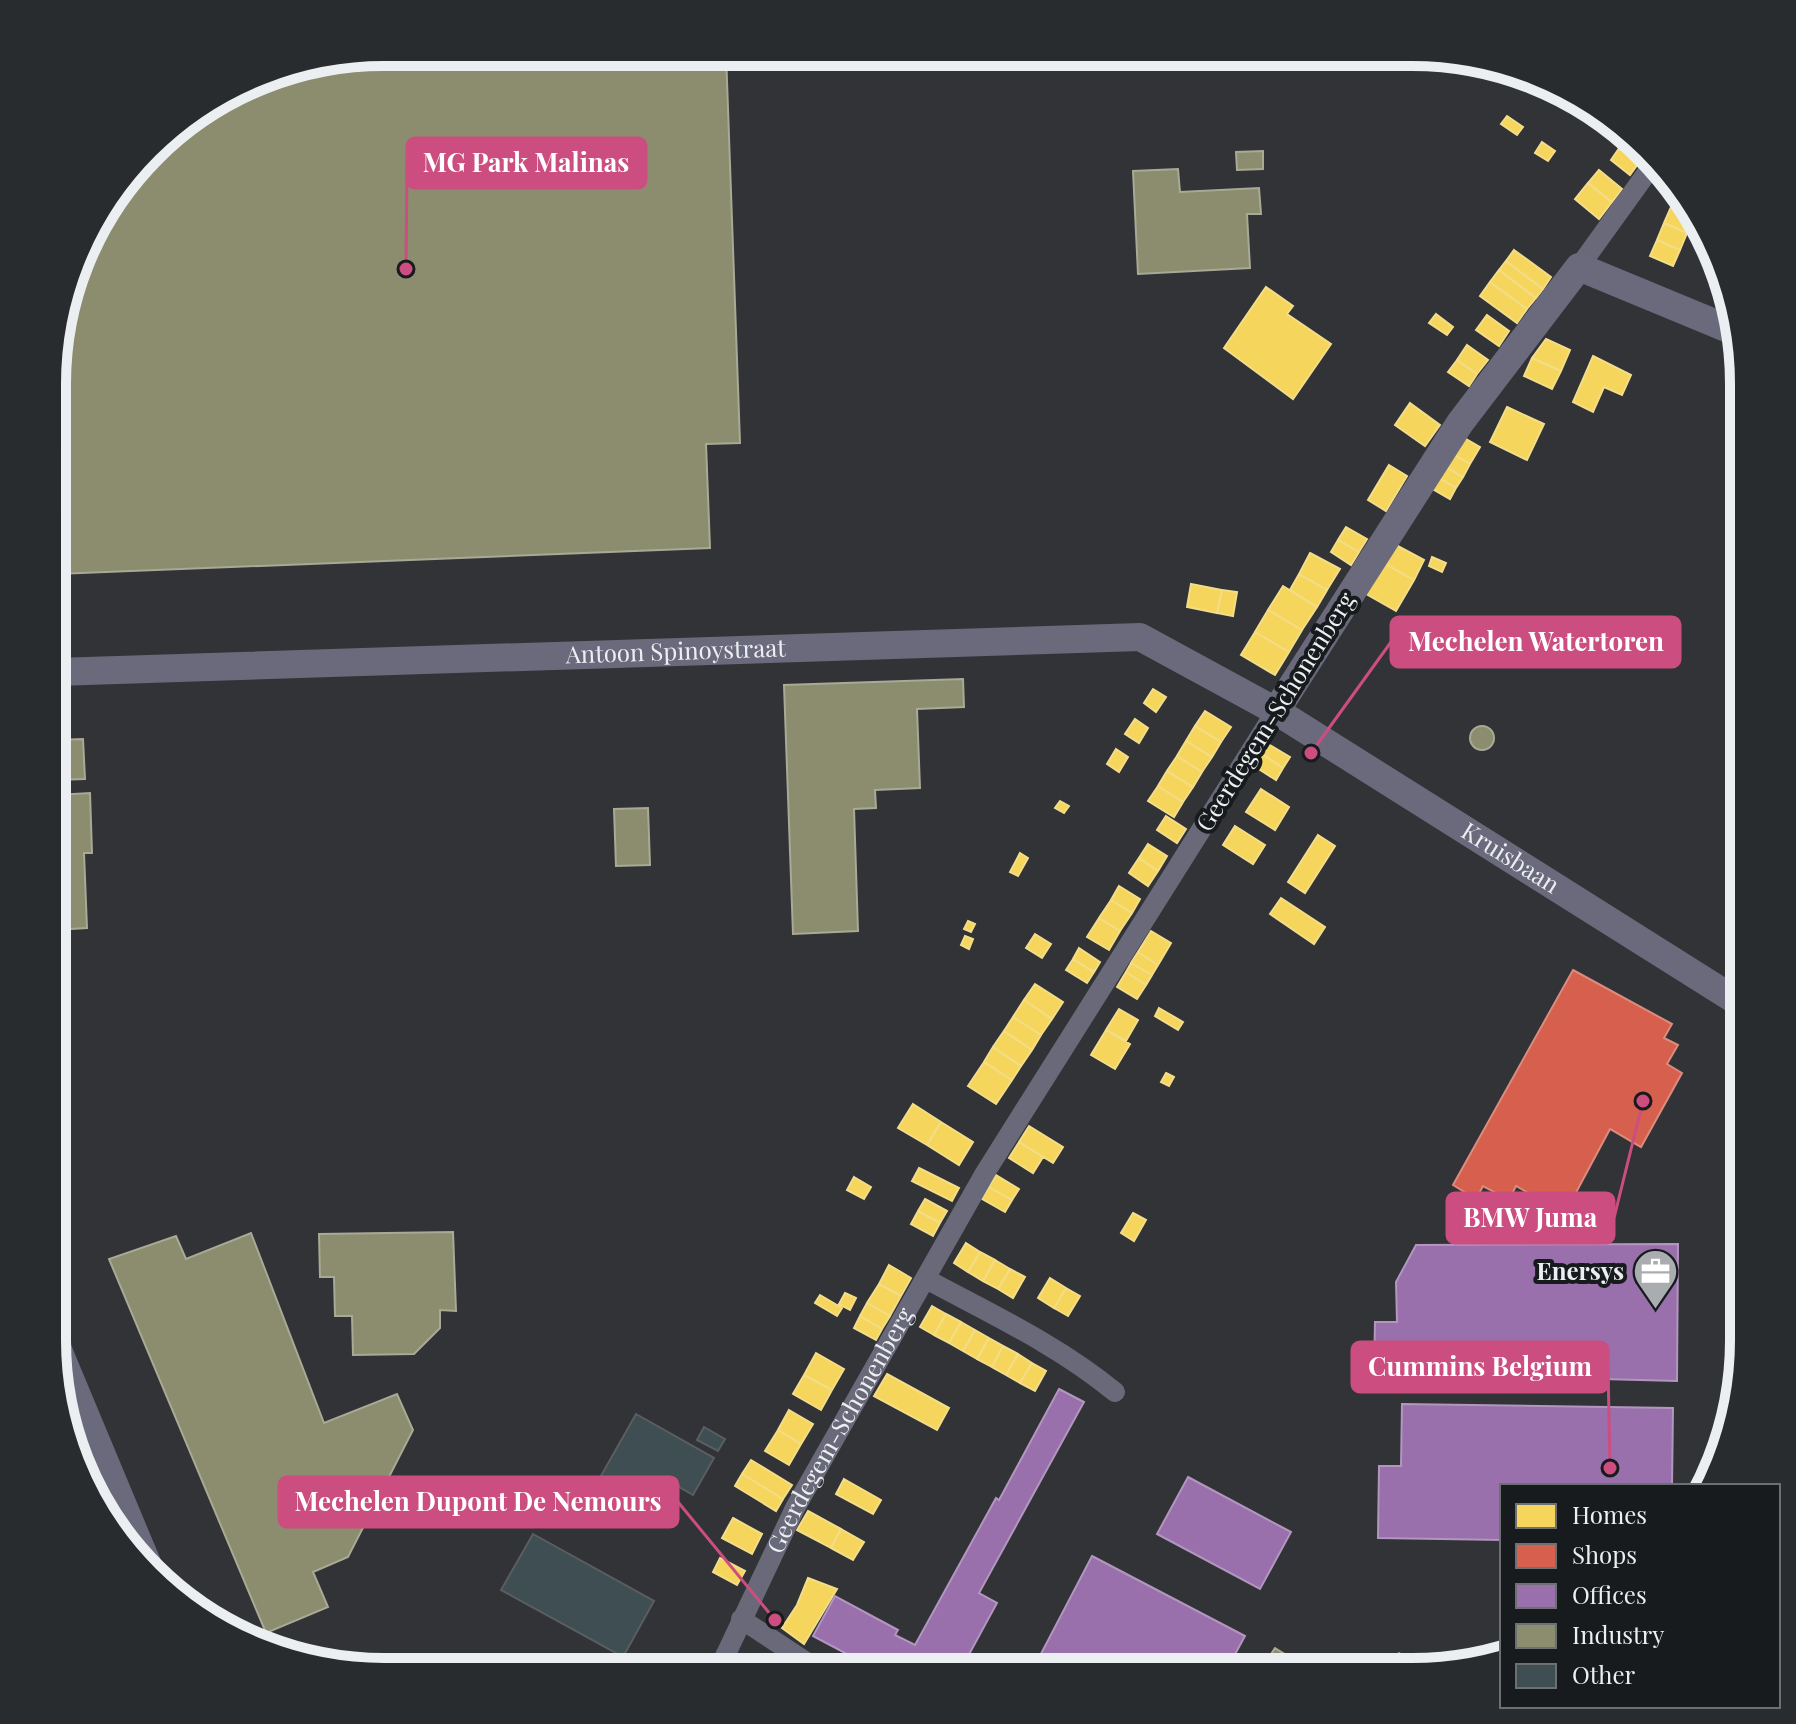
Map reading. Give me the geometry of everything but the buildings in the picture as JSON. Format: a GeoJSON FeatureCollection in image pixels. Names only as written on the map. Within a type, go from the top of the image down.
{"type":"FeatureCollection","features":[{"type":"Feature","properties":{"kind":"street","name":"Geerdegem-Schonenberg"},"geometry":{"type":"LineString","coordinates":[[724,1658],[795,1508],[985,1173],[1460,423],[1648,171]]}},
{"type":"Feature","properties":{"kind":"street"},"geometry":{"type":"LineString","coordinates":[[1579,267],[1725,327]]}},
{"type":"Feature","properties":{"kind":"street","name":"Antoon Spinoystraat"},"geometry":{"type":"LineString","coordinates":[[66,672],[1140,637],[1276,711]]}},
{"type":"Feature","properties":{"kind":"street","name":"Kruisbaan"},"geometry":{"type":"LineString","coordinates":[[1276,711],[1730,997]]}},
{"type":"Feature","properties":{"kind":"street","name":"Geerdegem-Schonenberg"},"geometry":{"type":"LineString","coordinates":[[926,1279],[1058,1349],[1115,1392]]}},
{"type":"Feature","properties":{"kind":"street"},"geometry":{"type":"LineString","coordinates":[[68,1375],[137,1540]]}},
{"type":"Feature","properties":{"kind":"street"},"geometry":{"type":"LineString","coordinates":[[741,1619],[800,1658]]}},
{"type":"Feature","properties":{"kind":"place","name":"MG Park Malinas"},"geometry":{"type":"Point","coordinates":[406,269]}},
{"type":"Feature","properties":{"kind":"place","name":"Mechelen Watertoren"},"geometry":{"type":"Point","coordinates":[1311,753]}},
{"type":"Feature","properties":{"kind":"place","name":"BMW Juma"},"geometry":{"type":"Point","coordinates":[1643,1101]}},
{"type":"Feature","properties":{"kind":"place","name":"Enersys"},"geometry":{"type":"Point","coordinates":[1655,1311]}},
{"type":"Feature","properties":{"kind":"place","name":"Cummins Belgium"},"geometry":{"type":"Point","coordinates":[1610,1468]}},
{"type":"Feature","properties":{"kind":"place","name":"Mechelen Dupont De Nemours"},"geometry":{"type":"Point","coordinates":[775,1620]}}]}
